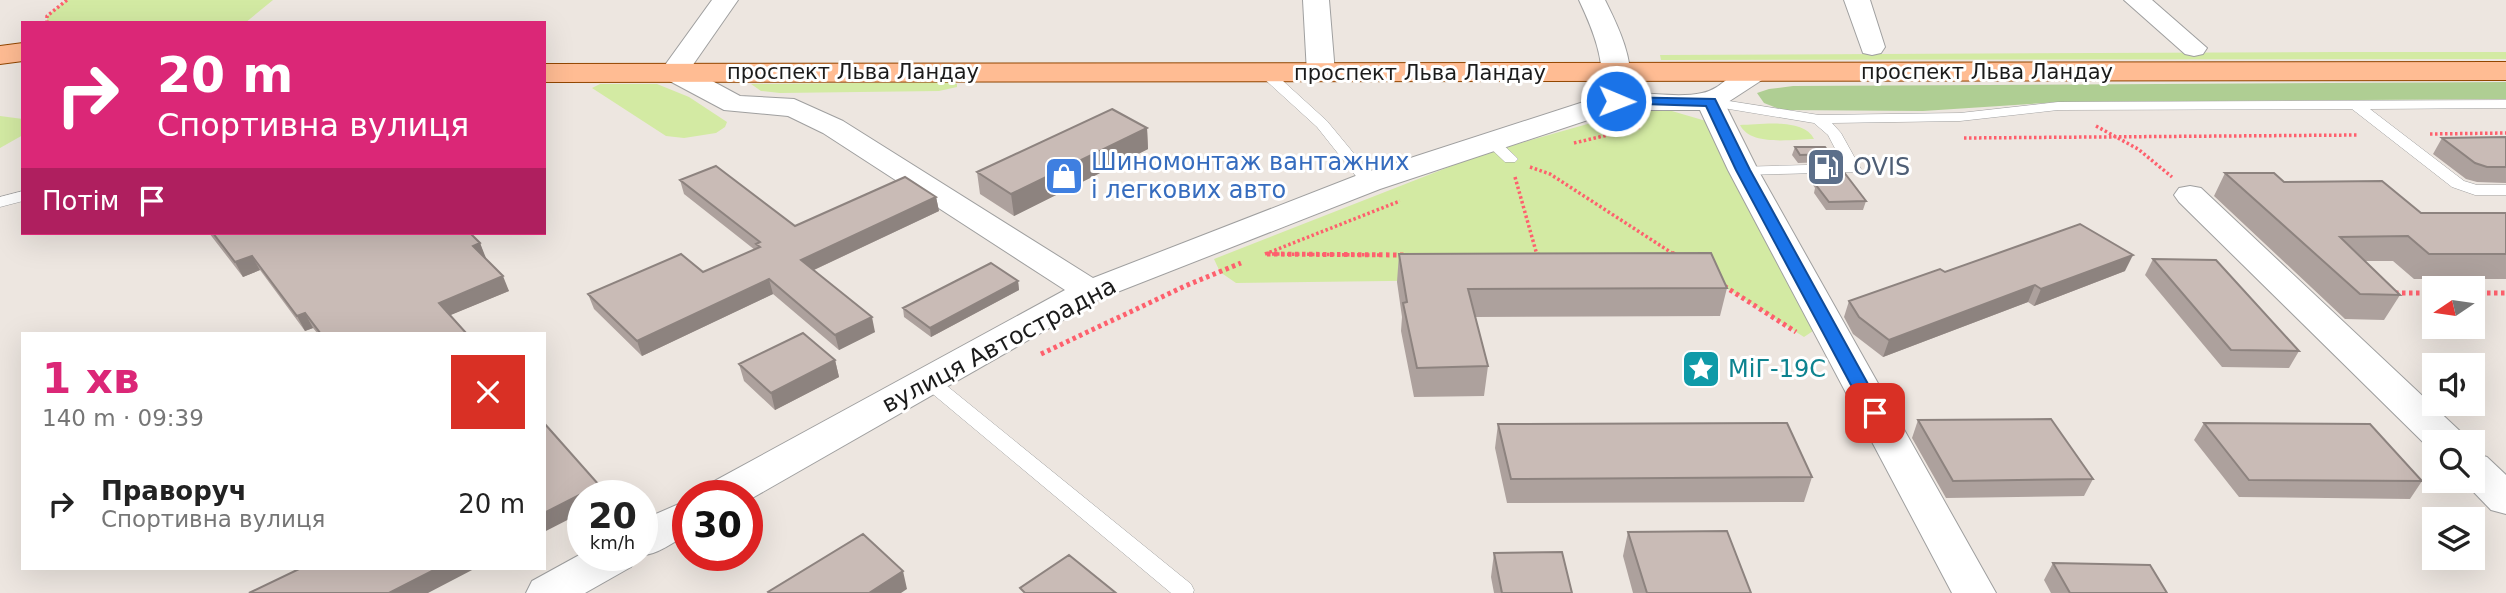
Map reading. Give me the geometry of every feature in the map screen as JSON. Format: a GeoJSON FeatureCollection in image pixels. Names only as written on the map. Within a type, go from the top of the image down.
{"type":"FeatureCollection","features":[{"type":"Feature","properties":{"kind":"main road"},"geometry":{"type":"LineString","coordinates":[[0,45],[12,64]]}},
{"type":"Feature","properties":{"kind":"main road","name":"проспект Льва Ландау"},"geometry":{"type":"LineString","coordinates":[[1617,74],[1872,47],[2506,48]]}},
{"type":"Feature","properties":{"kind":"main road","name":"проспект Льва Ландау"},"geometry":{"type":"LineString","coordinates":[[546,49],[682,60],[1266,73],[1320,61]]}},
{"type":"Feature","properties":{"kind":"main road","name":"проспект Льва Ландау"},"geometry":{"type":"LineString","coordinates":[[546,73],[682,60],[1320,61],[1617,74],[2506,71]]}},
{"type":"Feature","properties":{"kind":"street"},"geometry":{"type":"LineString","coordinates":[[725,0],[682,60],[734,104],[794,108],[833,127],[1090,292]]}},
{"type":"Feature","properties":{"kind":"street"},"geometry":{"type":"LineString","coordinates":[[1316,0],[1320,61]]}},
{"type":"Feature","properties":{"kind":"street"},"geometry":{"type":"LineString","coordinates":[[1592,0],[1617,74]]}},
{"type":"Feature","properties":{"kind":"street"},"geometry":{"type":"LineString","coordinates":[[1857,0],[1872,47]]}},
{"type":"Feature","properties":{"kind":"street"},"geometry":{"type":"LineString","coordinates":[[2137,0],[2194,48]]}},
{"type":"Feature","properties":{"kind":"street"},"geometry":{"type":"LineString","coordinates":[[1755,72],[1710,102],[1743,170],[1974,593]]}},
{"type":"Feature","properties":{"kind":"street","name":"вулиця Автострадна"},"geometry":{"type":"LineString","coordinates":[[751,480],[1090,292],[1368,182],[1501,150],[1617,74],[1710,102]]}},
{"type":"Feature","properties":{"kind":"street"},"geometry":{"type":"LineString","coordinates":[[2190,195],[2434,430]]}},
{"type":"Feature","properties":{"kind":"street"},"geometry":{"type":"LineString","coordinates":[[2485,479],[2506,499]]}},
{"type":"Feature","properties":{"kind":"street"},"geometry":{"type":"LineString","coordinates":[[548,593],[587,571]]}},
{"type":"Feature","properties":{"kind":"lane"},"geometry":{"type":"LineString","coordinates":[[1266,73],[1322,124],[1368,182]]}},
{"type":"Feature","properties":{"kind":"lane"},"geometry":{"type":"LineString","coordinates":[[1710,102],[1819,119],[1960,117],[2057,106],[2506,104]]}},
{"type":"Feature","properties":{"kind":"lane"},"geometry":{"type":"LineString","coordinates":[[2356,105],[2458,184],[2475,190],[2506,190]]}},
{"type":"Feature","properties":{"kind":"lane"},"geometry":{"type":"LineString","coordinates":[[1743,170],[1853,169],[1834,133],[1819,119]]}},
{"type":"Feature","properties":{"kind":"lane"},"geometry":{"type":"LineString","coordinates":[[0,202],[21,197]]}},
{"type":"Feature","properties":{"kind":"lane"},"geometry":{"type":"LineString","coordinates":[[929,381],[1183,590]]}},
{"type":"Feature","properties":{"kind":"path"},"geometry":{"type":"LineString","coordinates":[[47,21],[47,16],[67,0]]}},
{"type":"Feature","properties":{"kind":"path"},"geometry":{"type":"LineString","coordinates":[[2057,106],[2120,138],[2158,162],[2190,195]]}},
{"type":"Feature","properties":{"kind":"path"},"geometry":{"type":"LineString","coordinates":[[1562,146],[1653,124]]}},
{"type":"Feature","properties":{"kind":"path"},"geometry":{"type":"LineString","coordinates":[[1955,138],[2506,133]]}},
{"type":"Feature","properties":{"kind":"path"},"geometry":{"type":"LineString","coordinates":[[1501,150],[1550,174],[1687,262]]}},
{"type":"Feature","properties":{"kind":"path"},"geometry":{"type":"LineString","coordinates":[[1501,150],[1538,257]]}},
{"type":"Feature","properties":{"kind":"path"},"geometry":{"type":"LineString","coordinates":[[1255,258],[1406,199]]}},
{"type":"Feature","properties":{"kind":"path"},"geometry":{"type":"LineString","coordinates":[[1264,254],[1415,256]]}},
{"type":"Feature","properties":{"kind":"path"},"geometry":{"type":"LineString","coordinates":[[1662,255],[1675,255]]}},
{"type":"Feature","properties":{"kind":"path"},"geometry":{"type":"LineString","coordinates":[[1525,257],[1552,257]]}},
{"type":"Feature","properties":{"kind":"path"},"geometry":{"type":"LineString","coordinates":[[1032,359],[1185,286],[1246,261]]}},
{"type":"Feature","properties":{"kind":"path"},"geometry":{"type":"LineString","coordinates":[[1721,284],[1804,337]]}},
{"type":"Feature","properties":{"kind":"path"},"geometry":{"type":"LineString","coordinates":[[2395,293],[2422,293]]}},
{"type":"Feature","properties":{"kind":"path"},"geometry":{"type":"LineString","coordinates":[[2485,293],[2506,293]]}},
{"type":"Feature","properties":{"kind":"green space"},"geometry":{"type":"Polygon","coordinates":[[[67,0],[273,0],[247,21],[47,21],[47,16],[67,0]]]}},
{"type":"Feature","properties":{"kind":"green space"},"geometry":{"type":"Polygon","coordinates":[[[2506,52],[2506,59],[1661,60],[1660,55],[2506,52]]]}},
{"type":"Feature","properties":{"kind":"green space"},"geometry":{"type":"Polygon","coordinates":[[[2506,82],[2506,99],[2060,102],[1923,111],[1782,110],[1764,103],[1757,93],[1793,86],[2506,82]]]}},
{"type":"Feature","properties":{"kind":"green space"},"geometry":{"type":"Polygon","coordinates":[[[600,84],[657,84],[689,97],[727,122],[725,127],[716,133],[684,138],[666,136],[592,88],[600,84]]]}},
{"type":"Feature","properties":{"kind":"green space"},"geometry":{"type":"Polygon","coordinates":[[[751,84],[957,84],[957,87],[939,91],[780,93],[761,91],[751,84]]]}},
{"type":"Feature","properties":{"kind":"green space"},"geometry":{"type":"Polygon","coordinates":[[[1665,109],[1706,121],[1816,329],[1804,337],[1709,277],[1236,283],[1220,272],[1214,259],[1482,154],[1637,110],[1665,109]]]}},
{"type":"Feature","properties":{"kind":"green space"},"geometry":{"type":"Polygon","coordinates":[[[0,116],[21,119],[21,136],[0,148],[0,116]]]}},
{"type":"Feature","properties":{"kind":"green space"},"geometry":{"type":"Polygon","coordinates":[[[1740,125],[1791,125],[1809,132],[1814,139],[1763,139],[1746,132],[1740,125]]]}},
{"type":"Feature","properties":{"kind":"building"},"geometry":{"type":"Polygon","coordinates":[[[1112,109],[1147,128],[1011,194],[977,172],[1112,109]]]}},
{"type":"Feature","properties":{"kind":"building"},"geometry":{"type":"Polygon","coordinates":[[[2506,137],[2506,167],[2487,167],[2475,163],[2442,138],[2506,137]]]}},
{"type":"Feature","properties":{"kind":"building"},"geometry":{"type":"Polygon","coordinates":[[[1795,147],[1825,147],[1830,154],[1800,155],[1795,147]]]}},
{"type":"Feature","properties":{"kind":"building"},"geometry":{"type":"Polygon","coordinates":[[[716,166],[795,226],[905,177],[936,197],[801,260],[872,317],[835,335],[769,279],[637,341],[588,294],[681,254],[703,272],[760,247],[756,244],[760,242],[680,180],[716,166]]]}},
{"type":"Feature","properties":{"kind":"building"},"geometry":{"type":"Polygon","coordinates":[[[1840,167],[1866,201],[1829,202],[1816,185],[1820,183],[1809,168],[1840,167]]]}},
{"type":"Feature","properties":{"kind":"building"},"geometry":{"type":"Polygon","coordinates":[[[2225,173],[2274,173],[2284,182],[2382,181],[2421,213],[2506,213],[2506,254],[2429,254],[2408,236],[2340,237],[2400,295],[2360,294],[2225,173]]]}},
{"type":"Feature","properties":{"kind":"building"},"geometry":{"type":"Polygon","coordinates":[[[2080,224],[2133,255],[2041,289],[2035,285],[1889,340],[1859,317],[1849,301],[1940,269],[1945,272],[2080,224]]]}},
{"type":"Feature","properties":{"kind":"building"},"geometry":{"type":"Polygon","coordinates":[[[215,235],[472,235],[480,243],[473,246],[503,276],[439,303],[465,332],[319,332],[305,313],[297,316],[252,256],[235,262],[215,235]]]}},
{"type":"Feature","properties":{"kind":"building"},"geometry":{"type":"Polygon","coordinates":[[[1711,253],[1727,288],[1468,289],[1488,366],[1417,368],[1403,303],[1407,302],[1399,254],[1711,253]]]}},
{"type":"Feature","properties":{"kind":"building"},"geometry":{"type":"Polygon","coordinates":[[[2153,259],[2216,260],[2299,351],[2231,350],[2153,259]]]}},
{"type":"Feature","properties":{"kind":"building"},"geometry":{"type":"Polygon","coordinates":[[[991,263],[1018,281],[930,328],[903,308],[991,263]]]}},
{"type":"Feature","properties":{"kind":"building"},"geometry":{"type":"Polygon","coordinates":[[[803,333],[835,360],[771,393],[739,364],[803,333]]]}},
{"type":"Feature","properties":{"kind":"building"},"geometry":{"type":"Polygon","coordinates":[[[2051,419],[2093,479],[1953,481],[1918,420],[2051,419]]]}},
{"type":"Feature","properties":{"kind":"building"},"geometry":{"type":"Polygon","coordinates":[[[1787,423],[1812,477],[1511,479],[1498,424],[1787,423]]]}},
{"type":"Feature","properties":{"kind":"building"},"geometry":{"type":"Polygon","coordinates":[[[2204,423],[2370,424],[2422,481],[2249,480],[2204,423]]]}},
{"type":"Feature","properties":{"kind":"building"},"geometry":{"type":"Polygon","coordinates":[[[546,425],[595,480],[567,480],[567,501],[546,512],[546,425]]]}},
{"type":"Feature","properties":{"kind":"building"},"geometry":{"type":"Polygon","coordinates":[[[1727,531],[1751,593],[1647,593],[1628,532],[1727,531]]]}},
{"type":"Feature","properties":{"kind":"building"},"geometry":{"type":"Polygon","coordinates":[[[863,534],[903,571],[869,593],[768,592],[863,534]]]}},
{"type":"Feature","properties":{"kind":"building"},"geometry":{"type":"Polygon","coordinates":[[[1562,552],[1572,593],[1502,593],[1494,553],[1562,552]]]}},
{"type":"Feature","properties":{"kind":"building"},"geometry":{"type":"Polygon","coordinates":[[[1069,555],[1116,593],[1025,593],[1020,588],[1069,555]]]}},
{"type":"Feature","properties":{"kind":"building"},"geometry":{"type":"Polygon","coordinates":[[[2053,563],[2150,565],[2167,593],[2070,593],[2053,563]]]}},
{"type":"Feature","properties":{"kind":"building"},"geometry":{"type":"Polygon","coordinates":[[[297,570],[434,570],[389,593],[249,593],[297,570]]]}},
{"type":"Feature","properties":{"kind":"place","name":"OVIS"},"geometry":{"type":"Point","coordinates":[1826,167]}},
{"type":"Feature","properties":{"kind":"place","name":"Шиномонтаж вантажних і легкових авто"},"geometry":{"type":"Point","coordinates":[1064,176]}},
{"type":"Feature","properties":{"kind":"place","name":"МіГ-19С"},"geometry":{"type":"Point","coordinates":[1701,369]}},
{"type":"Feature","properties":{"kind":"route"},"geometry":{"type":"LineString","coordinates":[[1616,101],[1710,102],[1743,170],[1875,413]]}}]}
